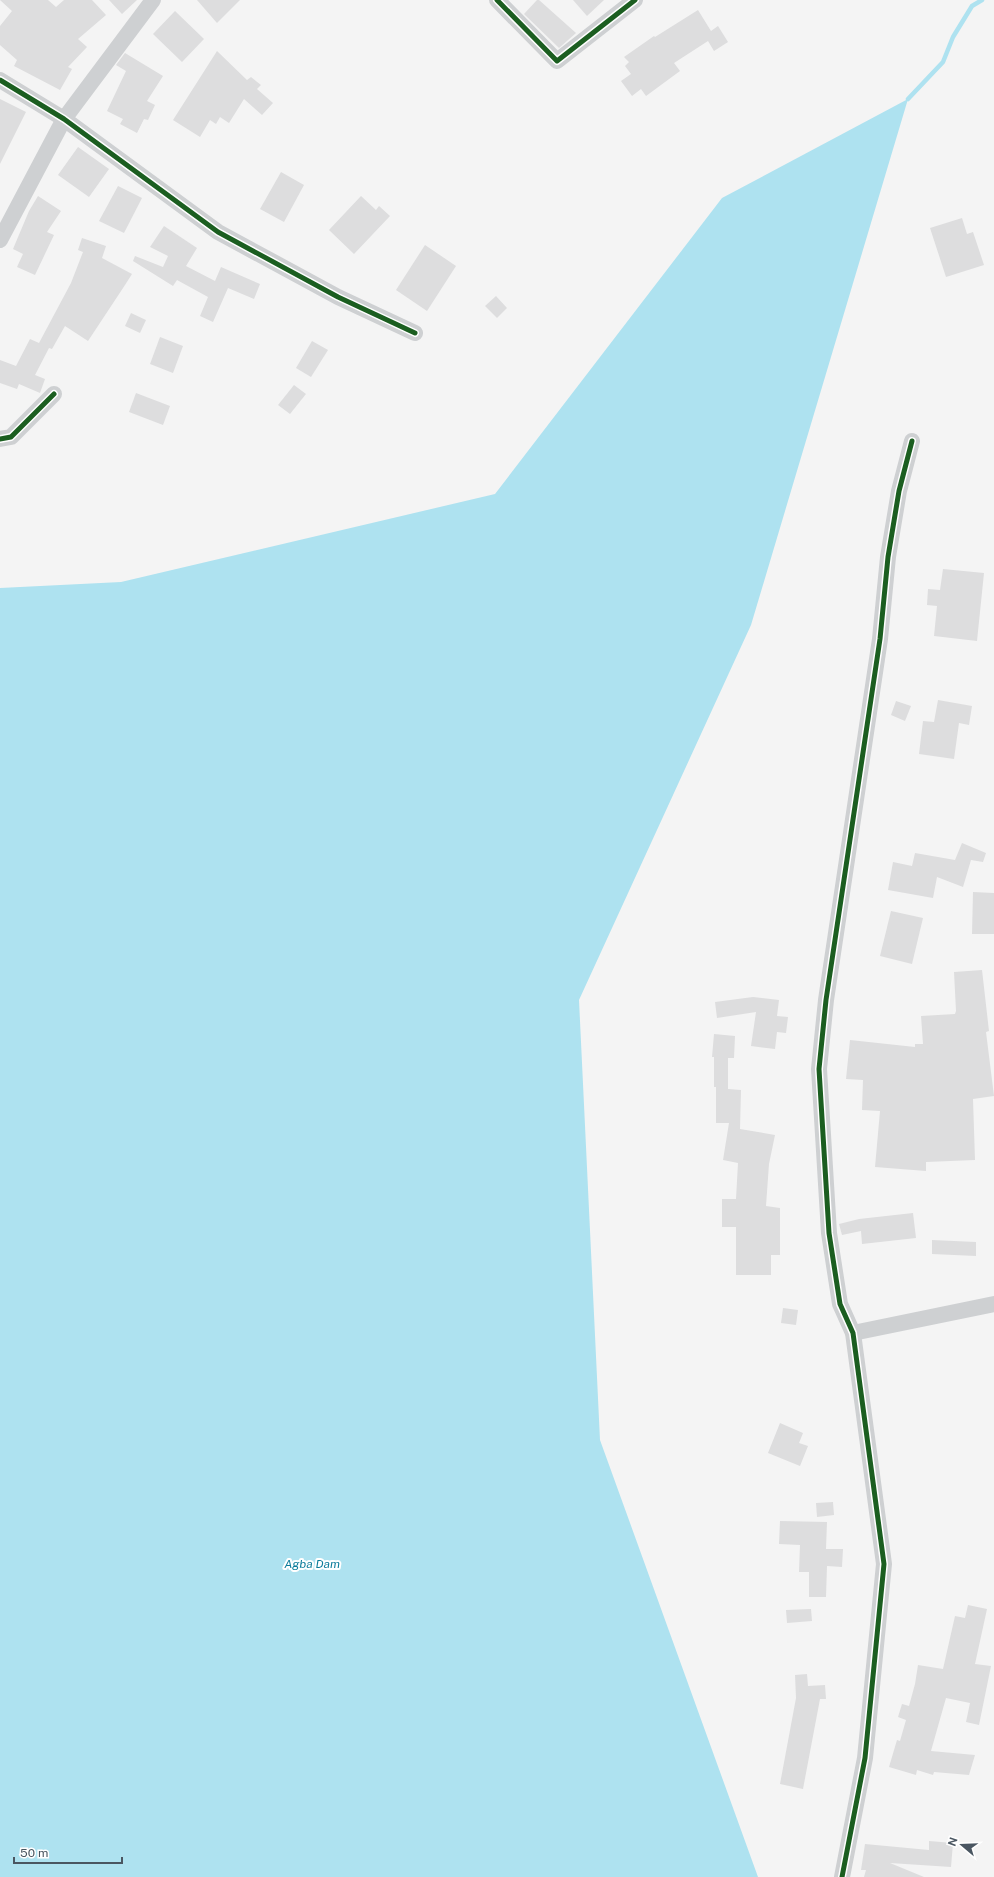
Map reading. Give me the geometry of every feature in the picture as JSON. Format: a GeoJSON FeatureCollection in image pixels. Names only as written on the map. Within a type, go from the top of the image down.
{"type":"FeatureCollection","features":[{"type":"Feature","properties":{"kind":"street"},"geometry":{"type":"LineString","coordinates":[[0,240],[64,118],[153,0]]}},
{"type":"Feature","properties":{"kind":"street"},"geometry":{"type":"LineString","coordinates":[[497,0],[557,61],[636,0]]}},
{"type":"Feature","properties":{"kind":"street"},"geometry":{"type":"LineString","coordinates":[[0,80],[64,118],[218,232],[338,297],[414,333]]}},
{"type":"Feature","properties":{"kind":"street"},"geometry":{"type":"LineString","coordinates":[[0,439],[11,437],[54,394]]}},
{"type":"Feature","properties":{"kind":"street"},"geometry":{"type":"LineString","coordinates":[[842,1877],[865,1758],[884,1564],[853,1334],[840,1304],[829,1234],[819,1069],[826,1000],[880,639],[888,557],[899,491],[912,441]]}},
{"type":"Feature","properties":{"kind":"street"},"geometry":{"type":"LineString","coordinates":[[853,1334],[994,1304]]}},
{"type":"Feature","properties":{"kind":"water","name":"Agba Dam"},"geometry":{"type":"Polygon","coordinates":[[[908,99],[751,625],[579,1000],[600,1440],[758,1877],[0,1877],[0,588],[121,582],[495,494],[722,198],[908,99]]]}},
{"type":"Feature","properties":{"kind":"building"},"geometry":{"type":"Polygon","coordinates":[[[0,0],[48,0],[56,7],[64,0],[92,0],[106,15],[78,39],[87,47],[68,67],[72,69],[60,90],[14,66],[17,60],[0,45],[0,26],[12,11],[0,0]]]}},
{"type":"Feature","properties":{"kind":"building"},"geometry":{"type":"Polygon","coordinates":[[[109,0],[137,0],[122,14],[109,0]]]}},
{"type":"Feature","properties":{"kind":"building"},"geometry":{"type":"Polygon","coordinates":[[[197,0],[240,0],[217,23],[197,0]]]}},
{"type":"Feature","properties":{"kind":"building"},"geometry":{"type":"Polygon","coordinates":[[[537,0],[539,0],[576,33],[559,48],[524,14],[537,0]]]}},
{"type":"Feature","properties":{"kind":"building"},"geometry":{"type":"Polygon","coordinates":[[[573,0],[604,0],[587,16],[573,0]]]}},
{"type":"Feature","properties":{"kind":"building"},"geometry":{"type":"Polygon","coordinates":[[[698,10],[711,31],[718,26],[728,42],[714,51],[708,41],[674,63],[680,71],[646,96],[641,89],[632,96],[621,81],[631,74],[625,66],[629,62],[624,57],[654,36],[655,37],[698,10]]]}},
{"type":"Feature","properties":{"kind":"building"},"geometry":{"type":"Polygon","coordinates":[[[175,11],[204,39],[182,62],[153,34],[175,11]]]}},
{"type":"Feature","properties":{"kind":"building"},"geometry":{"type":"Polygon","coordinates":[[[217,51],[247,80],[251,77],[261,85],[257,89],[273,103],[262,115],[244,99],[229,123],[220,117],[216,124],[210,120],[200,137],[173,120],[217,51]]]}},
{"type":"Feature","properties":{"kind":"building"},"geometry":{"type":"Polygon","coordinates":[[[125,53],[163,76],[147,101],[155,105],[148,120],[144,119],[137,133],[120,124],[123,119],[107,111],[126,71],[116,65],[125,53]]]}},
{"type":"Feature","properties":{"kind":"building"},"geometry":{"type":"Polygon","coordinates":[[[0,99],[26,112],[0,164],[0,99]]]}},
{"type":"Feature","properties":{"kind":"building"},"geometry":{"type":"Polygon","coordinates":[[[78,147],[109,169],[89,197],[58,175],[78,147]]]}},
{"type":"Feature","properties":{"kind":"building"},"geometry":{"type":"Polygon","coordinates":[[[281,172],[304,185],[284,222],[260,209],[281,172]]]}},
{"type":"Feature","properties":{"kind":"building"},"geometry":{"type":"Polygon","coordinates":[[[118,186],[142,198],[124,233],[99,221],[118,186]]]}},
{"type":"Feature","properties":{"kind":"building"},"geometry":{"type":"Polygon","coordinates":[[[38,196],[61,211],[47,232],[54,235],[35,275],[17,267],[23,254],[13,249],[29,211],[38,196]]]}},
{"type":"Feature","properties":{"kind":"building"},"geometry":{"type":"Polygon","coordinates":[[[361,196],[376,210],[379,206],[390,216],[354,254],[329,230],[361,196]]]}},
{"type":"Feature","properties":{"kind":"building"},"geometry":{"type":"Polygon","coordinates":[[[962,218],[967,234],[973,232],[984,265],[946,277],[930,228],[962,218]]]}},
{"type":"Feature","properties":{"kind":"building"},"geometry":{"type":"Polygon","coordinates":[[[164,226],[197,248],[186,266],[215,281],[221,267],[260,284],[254,299],[228,288],[213,322],[200,316],[208,297],[177,280],[173,286],[133,261],[135,256],[163,267],[168,256],[150,247],[164,226]]]}},
{"type":"Feature","properties":{"kind":"building"},"geometry":{"type":"Polygon","coordinates":[[[82,238],[106,246],[102,258],[132,274],[88,341],[65,326],[52,349],[49,348],[35,375],[45,379],[40,393],[19,384],[17,389],[0,383],[0,360],[16,366],[30,339],[39,343],[71,283],[83,252],[78,250],[82,238]]]}},
{"type":"Feature","properties":{"kind":"building"},"geometry":{"type":"Polygon","coordinates":[[[425,245],[456,266],[427,311],[396,290],[425,245]]]}},
{"type":"Feature","properties":{"kind":"building"},"geometry":{"type":"Polygon","coordinates":[[[496,296],[507,308],[497,318],[485,306],[496,296]]]}},
{"type":"Feature","properties":{"kind":"building"},"geometry":{"type":"Polygon","coordinates":[[[131,313],[146,320],[140,333],[125,326],[131,313]]]}},
{"type":"Feature","properties":{"kind":"building"},"geometry":{"type":"Polygon","coordinates":[[[160,337],[183,346],[173,373],[150,364],[160,337]]]}},
{"type":"Feature","properties":{"kind":"building"},"geometry":{"type":"Polygon","coordinates":[[[312,341],[328,350],[311,377],[296,368],[312,341]]]}},
{"type":"Feature","properties":{"kind":"building"},"geometry":{"type":"Polygon","coordinates":[[[294,385],[306,394],[290,414],[278,405],[294,385]]]}},
{"type":"Feature","properties":{"kind":"building"},"geometry":{"type":"Polygon","coordinates":[[[136,393],[170,406],[163,425],[129,412],[136,393]]]}},
{"type":"Feature","properties":{"kind":"building"},"geometry":{"type":"Polygon","coordinates":[[[943,569],[984,573],[977,641],[934,636],[937,606],[927,605],[928,589],[940,590],[943,569]]]}},
{"type":"Feature","properties":{"kind":"building"},"geometry":{"type":"Polygon","coordinates":[[[938,700],[972,706],[969,725],[959,723],[954,759],[919,754],[923,721],[934,722],[938,700]]]}},
{"type":"Feature","properties":{"kind":"building"},"geometry":{"type":"Polygon","coordinates":[[[896,701],[911,706],[905,721],[891,715],[896,701]]]}},
{"type":"Feature","properties":{"kind":"building"},"geometry":{"type":"Polygon","coordinates":[[[962,843],[986,853],[983,862],[971,860],[963,887],[937,877],[933,898],[888,890],[893,862],[912,866],[915,853],[955,860],[962,843]]]}},
{"type":"Feature","properties":{"kind":"building"},"geometry":{"type":"Polygon","coordinates":[[[973,892],[994,893],[994,934],[972,934],[973,892]]]}},
{"type":"Feature","properties":{"kind":"building"},"geometry":{"type":"Polygon","coordinates":[[[891,911],[923,918],[912,964],[880,956],[891,911]]]}},
{"type":"Feature","properties":{"kind":"building"},"geometry":{"type":"Polygon","coordinates":[[[982,970],[989,1031],[986,1032],[994,1096],[973,1099],[975,1160],[926,1162],[926,1171],[875,1167],[880,1111],[862,1110],[863,1080],[846,1079],[850,1040],[915,1047],[915,1044],[923,1044],[921,1016],[955,1014],[954,972],[982,970]]]}},
{"type":"Feature","properties":{"kind":"building"},"geometry":{"type":"Polygon","coordinates":[[[753,997],[779,1000],[777,1016],[788,1017],[786,1033],[777,1032],[775,1049],[751,1046],[756,1012],[717,1018],[715,1002],[753,997]]]}},
{"type":"Feature","properties":{"kind":"building"},"geometry":{"type":"Polygon","coordinates":[[[714,1034],[735,1036],[734,1058],[728,1058],[728,1089],[741,1090],[740,1129],[775,1135],[769,1164],[766,1206],[780,1208],[780,1255],[771,1255],[771,1275],[736,1275],[736,1227],[722,1227],[722,1199],[736,1199],[738,1163],[723,1160],[729,1123],[716,1123],[716,1087],[714,1087],[714,1057],[712,1057],[714,1034]]]}},
{"type":"Feature","properties":{"kind":"building"},"geometry":{"type":"Polygon","coordinates":[[[913,1213],[916,1238],[862,1244],[861,1231],[842,1235],[839,1224],[859,1219],[913,1213]]]}},
{"type":"Feature","properties":{"kind":"building"},"geometry":{"type":"Polygon","coordinates":[[[932,1240],[976,1242],[976,1256],[932,1254],[932,1240]]]}},
{"type":"Feature","properties":{"kind":"building"},"geometry":{"type":"Polygon","coordinates":[[[783,1308],[798,1310],[796,1325],[781,1323],[783,1308]]]}},
{"type":"Feature","properties":{"kind":"building"},"geometry":{"type":"Polygon","coordinates":[[[780,1423],[803,1433],[799,1443],[808,1446],[800,1466],[768,1453],[780,1423]]]}},
{"type":"Feature","properties":{"kind":"building"},"geometry":{"type":"Polygon","coordinates":[[[833,1502],[834,1515],[817,1517],[816,1503],[833,1502]]]}},
{"type":"Feature","properties":{"kind":"building"},"geometry":{"type":"Polygon","coordinates":[[[780,1521],[827,1522],[826,1549],[843,1549],[842,1567],[827,1566],[826,1597],[809,1597],[809,1572],[799,1572],[800,1545],[779,1544],[780,1521]]]}},
{"type":"Feature","properties":{"kind":"building"},"geometry":{"type":"Polygon","coordinates":[[[968,1605],[987,1609],[975,1664],[991,1666],[979,1725],[966,1722],[970,1703],[946,1698],[931,1751],[975,1755],[969,1775],[934,1772],[933,1775],[917,1770],[916,1775],[889,1767],[897,1740],[900,1741],[906,1720],[898,1717],[902,1704],[909,1706],[918,1665],[943,1669],[955,1616],[965,1618],[968,1605]]]}},
{"type":"Feature","properties":{"kind":"building"},"geometry":{"type":"Polygon","coordinates":[[[811,1609],[812,1621],[787,1623],[786,1610],[811,1609]]]}},
{"type":"Feature","properties":{"kind":"building"},"geometry":{"type":"Polygon","coordinates":[[[807,1674],[808,1686],[825,1685],[826,1699],[820,1699],[803,1789],[780,1784],[796,1698],[795,1675],[807,1674]]]}},
{"type":"Feature","properties":{"kind":"building"},"geometry":{"type":"Polygon","coordinates":[[[929,1841],[953,1843],[951,1867],[890,1863],[924,1877],[864,1877],[866,1870],[861,1870],[865,1844],[929,1850],[929,1841]]]}},
{"type":"Feature","properties":{"kind":"waterway"},"geometry":{"type":"LineString","coordinates":[[908,99],[943,62],[953,37],[972,6],[982,0]]}},
{"type":"Feature","properties":{"kind":"cycle path"},"geometry":{"type":"LineString","coordinates":[[497,0],[557,61],[635,0]]}},
{"type":"Feature","properties":{"kind":"cycle path"},"geometry":{"type":"LineString","coordinates":[[0,80],[64,119],[218,232],[338,297],[415,333]]}},
{"type":"Feature","properties":{"kind":"cycle path"},"geometry":{"type":"LineString","coordinates":[[0,439],[11,437],[54,394]]}},
{"type":"Feature","properties":{"kind":"cycle path"},"geometry":{"type":"LineString","coordinates":[[842,1877],[865,1758],[884,1564],[853,1333],[840,1304],[829,1233],[819,1069],[826,1000],[880,639],[888,557],[899,491],[912,441]]}}]}
